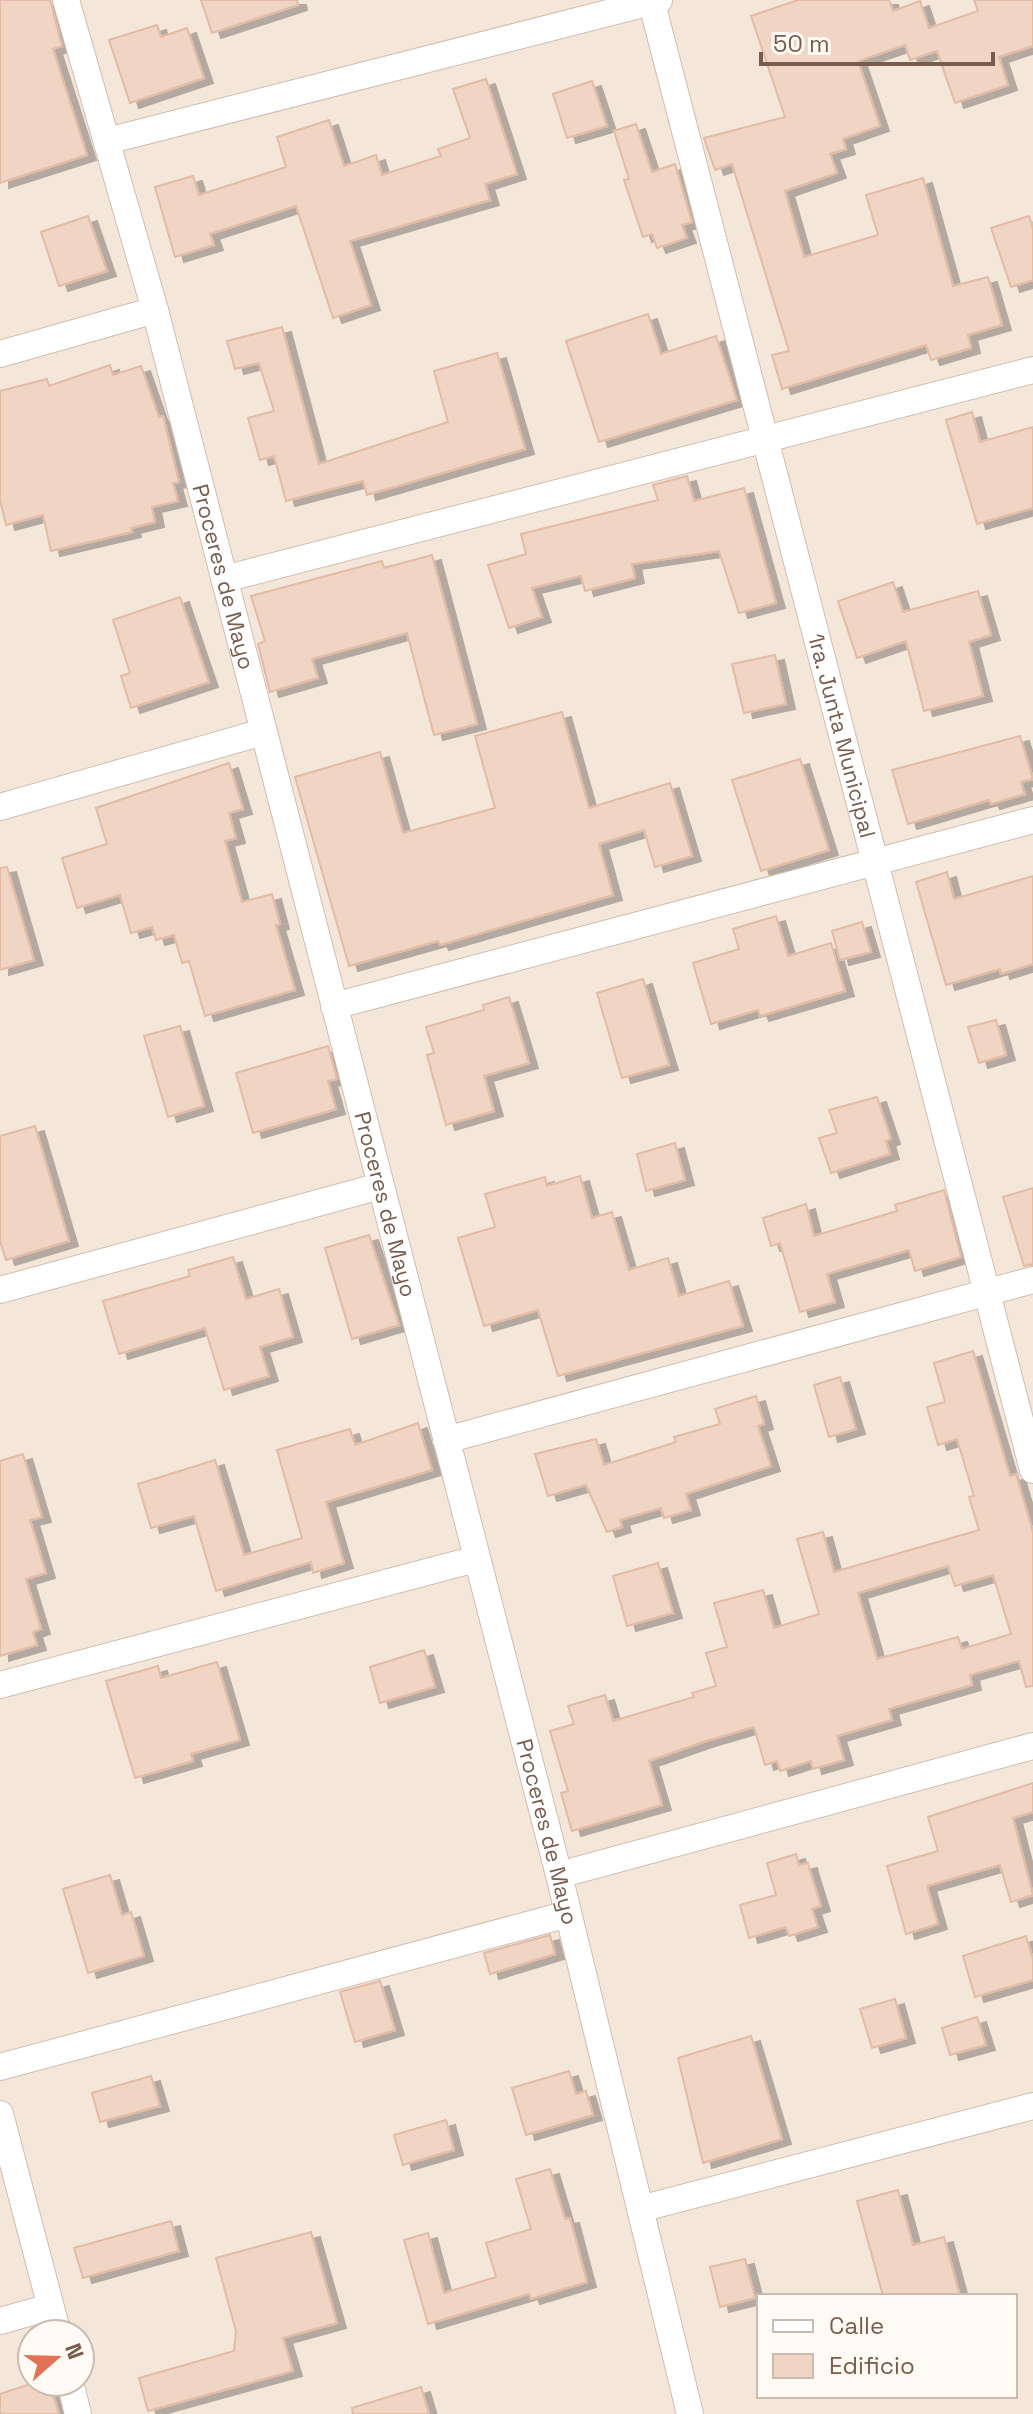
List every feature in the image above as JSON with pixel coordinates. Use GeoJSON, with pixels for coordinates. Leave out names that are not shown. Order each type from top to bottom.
{"type":"FeatureCollection","features":[{"type":"Feature","properties":{"kind":"street","name":"Proceres de Mayo"},"geometry":{"type":"LineString","coordinates":[[66,0],[155,310],[559,1875],[690,2414]]}},
{"type":"Feature","properties":{"kind":"street"},"geometry":{"type":"LineString","coordinates":[[107,141],[654,1]]}},
{"type":"Feature","properties":{"kind":"street","name":"1ra. Junta Municipal"},"geometry":{"type":"LineString","coordinates":[[654,1],[1033,1470]]}},
{"type":"Feature","properties":{"kind":"street"},"geometry":{"type":"LineString","coordinates":[[0,354],[155,310]]}},
{"type":"Feature","properties":{"kind":"street"},"geometry":{"type":"LineString","coordinates":[[224,579],[1033,370]]}},
{"type":"Feature","properties":{"kind":"street"},"geometry":{"type":"LineString","coordinates":[[0,807],[263,732]]}},
{"type":"Feature","properties":{"kind":"street"},"geometry":{"type":"LineString","coordinates":[[334,1006],[1033,820]]}},
{"type":"Feature","properties":{"kind":"street"},"geometry":{"type":"LineString","coordinates":[[0,1290],[380,1186]]}},
{"type":"Feature","properties":{"kind":"street"},"geometry":{"type":"LineString","coordinates":[[446,1440],[1033,1280]]}},
{"type":"Feature","properties":{"kind":"street"},"geometry":{"type":"LineString","coordinates":[[0,1685],[476,1559]]}},
{"type":"Feature","properties":{"kind":"street"},"geometry":{"type":"LineString","coordinates":[[559,1875],[1033,1746]]}},
{"type":"Feature","properties":{"kind":"street"},"geometry":{"type":"LineString","coordinates":[[0,2067],[568,1914]]}},
{"type":"Feature","properties":{"kind":"street"},"geometry":{"type":"LineString","coordinates":[[640,2209],[1033,2106]]}},
{"type":"Feature","properties":{"kind":"street"},"geometry":{"type":"LineString","coordinates":[[0,2114],[53,2318]]}},
{"type":"Feature","properties":{"kind":"street"},"geometry":{"type":"LineString","coordinates":[[0,2321],[50,2307]]}},
{"type":"Feature","properties":{"kind":"shaded area"},"geometry":{"type":"Polygon","coordinates":[[[0,0],[1033,0],[1033,2414],[0,2414],[0,0]]]}},
{"type":"Feature","properties":{"kind":"building"},"geometry":{"type":"Polygon","coordinates":[[[0,0],[50,0],[62,46],[53,49],[87,155],[0,183],[0,0]]]}},
{"type":"Feature","properties":{"kind":"building"},"geometry":{"type":"Polygon","coordinates":[[[201,0],[297,0],[298,5],[212,33],[201,0]]]}},
{"type":"Feature","properties":{"kind":"building"},"geometry":{"type":"Polygon","coordinates":[[[798,0],[889,0],[893,11],[920,1],[929,28],[978,11],[974,0],[1033,0],[1033,46],[999,57],[1008,85],[955,103],[937,51],[910,60],[905,45],[858,61],[880,126],[843,139],[846,149],[830,154],[837,173],[785,191],[804,257],[878,235],[866,195],[923,178],[953,286],[988,277],[1002,325],[968,335],[971,348],[931,360],[926,345],[782,389],[772,355],[789,351],[732,164],[715,170],[704,138],[785,117],[751,16],[798,0]]]}},
{"type":"Feature","properties":{"kind":"building"},"geometry":{"type":"Polygon","coordinates":[[[157,25],[161,37],[187,28],[204,78],[130,103],[109,40],[157,25]]]}},
{"type":"Feature","properties":{"kind":"building"},"geometry":{"type":"Polygon","coordinates":[[[486,79],[517,174],[485,184],[490,200],[350,241],[371,305],[333,318],[296,206],[210,234],[214,245],[175,257],[155,187],[193,176],[199,195],[286,167],[277,137],[329,120],[344,166],[376,155],[382,175],[441,156],[438,149],[470,138],[453,89],[486,79]]]}},
{"type":"Feature","properties":{"kind":"building"},"geometry":{"type":"Polygon","coordinates":[[[592,81],[607,126],[567,138],[553,94],[592,81]]]}},
{"type":"Feature","properties":{"kind":"building"},"geometry":{"type":"Polygon","coordinates":[[[636,124],[652,172],[675,164],[692,222],[682,225],[687,238],[657,248],[652,234],[643,237],[624,180],[629,179],[614,131],[636,124]]]}},
{"type":"Feature","properties":{"kind":"building"},"geometry":{"type":"Polygon","coordinates":[[[88,216],[107,271],[59,286],[41,232],[88,216]]]}},
{"type":"Feature","properties":{"kind":"building"},"geometry":{"type":"Polygon","coordinates":[[[1029,216],[1033,229],[1033,280],[1011,287],[991,228],[1029,216]]]}},
{"type":"Feature","properties":{"kind":"building"},"geometry":{"type":"Polygon","coordinates":[[[648,314],[661,354],[716,336],[737,400],[599,442],[566,341],[648,314]]]}},
{"type":"Feature","properties":{"kind":"building"},"geometry":{"type":"Polygon","coordinates":[[[282,327],[319,464],[448,422],[434,371],[497,353],[525,449],[367,495],[363,481],[286,501],[274,456],[260,460],[248,418],[274,411],[259,363],[235,369],[227,341],[282,327]]]}},
{"type":"Feature","properties":{"kind":"building"},"geometry":{"type":"Polygon","coordinates":[[[110,365],[113,375],[141,366],[159,417],[163,416],[179,482],[173,483],[178,501],[152,507],[155,522],[131,528],[132,532],[51,551],[43,515],[6,525],[0,500],[0,391],[47,379],[49,386],[110,365]]]}},
{"type":"Feature","properties":{"kind":"building"},"geometry":{"type":"Polygon","coordinates":[[[972,412],[980,442],[1033,427],[1033,508],[977,524],[946,420],[972,412]]]}},
{"type":"Feature","properties":{"kind":"building"},"geometry":{"type":"Polygon","coordinates":[[[687,476],[694,501],[744,488],[776,603],[739,613],[719,551],[632,564],[635,578],[585,591],[581,576],[532,588],[542,617],[509,628],[488,565],[526,554],[521,534],[658,500],[653,485],[687,476]]]}},
{"type":"Feature","properties":{"kind":"building"},"geometry":{"type":"Polygon","coordinates":[[[432,555],[477,724],[434,735],[407,633],[312,659],[318,678],[270,692],[258,644],[265,641],[251,596],[382,561],[384,568],[432,555]]]}},
{"type":"Feature","properties":{"kind":"building"},"geometry":{"type":"Polygon","coordinates":[[[893,582],[903,612],[978,591],[991,635],[969,642],[983,696],[924,711],[906,641],[857,658],[838,601],[893,582]]]}},
{"type":"Feature","properties":{"kind":"building"},"geometry":{"type":"Polygon","coordinates":[[[180,597],[209,682],[131,708],[121,676],[130,673],[113,620],[180,597]]]}},
{"type":"Feature","properties":{"kind":"building"},"geometry":{"type":"Polygon","coordinates":[[[775,655],[786,704],[744,713],[732,664],[775,655]]]}},
{"type":"Feature","properties":{"kind":"building"},"geometry":{"type":"Polygon","coordinates":[[[562,712],[589,808],[670,783],[692,856],[655,867],[644,830],[599,844],[613,895],[440,945],[438,941],[349,966],[295,777],[380,752],[403,833],[495,808],[475,736],[562,712]]]}},
{"type":"Feature","properties":{"kind":"building"},"geometry":{"type":"Polygon","coordinates":[[[1020,736],[1033,779],[1021,782],[1025,794],[991,804],[989,800],[908,824],[892,770],[1020,736]]]}},
{"type":"Feature","properties":{"kind":"building"},"geometry":{"type":"Polygon","coordinates":[[[800,759],[829,850],[761,871],[732,780],[800,759]]]}},
{"type":"Feature","properties":{"kind":"building"},"geometry":{"type":"Polygon","coordinates":[[[229,763],[243,809],[229,813],[236,838],[225,841],[242,902],[272,894],[280,924],[276,925],[295,990],[205,1016],[189,961],[182,963],[174,935],[156,940],[152,927],[131,933],[120,895],[77,908],[62,858],[107,844],[96,808],[229,763]]]}},
{"type":"Feature","properties":{"kind":"building"},"geometry":{"type":"Polygon","coordinates":[[[7,867],[34,960],[0,970],[0,868],[7,867]]]}},
{"type":"Feature","properties":{"kind":"building"},"geometry":{"type":"Polygon","coordinates":[[[947,872],[954,899],[1033,876],[1033,964],[1001,974],[1000,969],[946,985],[916,882],[947,872]]]}},
{"type":"Feature","properties":{"kind":"building"},"geometry":{"type":"Polygon","coordinates":[[[776,916],[788,956],[831,943],[845,991],[760,1016],[758,1010],[711,1024],[693,963],[739,949],[733,929],[776,916]]]}},
{"type":"Feature","properties":{"kind":"building"},"geometry":{"type":"Polygon","coordinates":[[[862,922],[871,952],[840,960],[832,931],[862,922]]]}},
{"type":"Feature","properties":{"kind":"building"},"geometry":{"type":"Polygon","coordinates":[[[643,979],[669,1065],[622,1078],[597,993],[643,979]]]}},
{"type":"Feature","properties":{"kind":"building"},"geometry":{"type":"Polygon","coordinates":[[[509,997],[529,1063],[484,1076],[494,1111],[446,1125],[427,1055],[434,1053],[426,1027],[484,1010],[483,1005],[509,997]]]}},
{"type":"Feature","properties":{"kind":"building"},"geometry":{"type":"Polygon","coordinates":[[[996,1020],[1006,1055],[979,1063],[968,1027],[996,1020]]]}},
{"type":"Feature","properties":{"kind":"building"},"geometry":{"type":"Polygon","coordinates":[[[180,1026],[204,1106],[168,1117],[144,1036],[180,1026]]]}},
{"type":"Feature","properties":{"kind":"building"},"geometry":{"type":"Polygon","coordinates":[[[328,1046],[337,1079],[328,1081],[336,1109],[253,1133],[236,1073],[328,1046]]]}},
{"type":"Feature","properties":{"kind":"building"},"geometry":{"type":"Polygon","coordinates":[[[877,1097],[891,1139],[886,1141],[890,1154],[831,1173],[819,1138],[837,1133],[829,1110],[877,1097]]]}},
{"type":"Feature","properties":{"kind":"building"},"geometry":{"type":"Polygon","coordinates":[[[35,1126],[69,1241],[6,1260],[0,1241],[0,1136],[35,1126]]]}},
{"type":"Feature","properties":{"kind":"building"},"geometry":{"type":"Polygon","coordinates":[[[675,1143],[685,1180],[646,1191],[637,1154],[675,1143]]]}},
{"type":"Feature","properties":{"kind":"building"},"geometry":{"type":"Polygon","coordinates":[[[580,1176],[592,1218],[612,1212],[629,1270],[668,1258],[679,1296],[729,1281],[743,1326],[558,1376],[538,1310],[484,1326],[458,1238],[495,1227],[485,1194],[545,1177],[547,1186],[580,1176]]]}},
{"type":"Feature","properties":{"kind":"building"},"geometry":{"type":"Polygon","coordinates":[[[1033,1188],[1033,1264],[1024,1266],[1003,1197],[1033,1188]]]}},
{"type":"Feature","properties":{"kind":"building"},"geometry":{"type":"Polygon","coordinates":[[[944,1190],[961,1257],[915,1271],[909,1250],[827,1274],[835,1302],[800,1312],[780,1243],[771,1246],[763,1218],[806,1204],[814,1236],[897,1211],[895,1205],[944,1190]]]}},
{"type":"Feature","properties":{"kind":"building"},"geometry":{"type":"Polygon","coordinates":[[[369,1235],[399,1325],[352,1339],[325,1248],[369,1235]]]}},
{"type":"Feature","properties":{"kind":"building"},"geometry":{"type":"Polygon","coordinates":[[[233,1257],[246,1299],[279,1289],[293,1337],[260,1347],[269,1376],[224,1390],[205,1328],[119,1354],[103,1301],[190,1276],[188,1270],[233,1257]]]}},
{"type":"Feature","properties":{"kind":"building"},"geometry":{"type":"Polygon","coordinates":[[[973,1351],[1010,1476],[1016,1474],[1033,1532],[1033,1686],[1026,1687],[1019,1661],[970,1675],[972,1685],[889,1709],[892,1720],[837,1736],[844,1760],[813,1769],[811,1761],[780,1771],[777,1761],[765,1765],[754,1727],[703,1742],[649,1761],[662,1805],[572,1831],[561,1793],[568,1791],[550,1731],[574,1724],[568,1706],[605,1695],[613,1721],[694,1697],[692,1693],[716,1686],[706,1653],[727,1647],[714,1603],[763,1590],[774,1628],[819,1614],[797,1539],[823,1532],[834,1572],[979,1530],[969,1497],[974,1496],[957,1439],[938,1445],[927,1407],[945,1402],[934,1363],[973,1351]],[[948,1566],[858,1593],[877,1659],[958,1637],[962,1649],[1011,1634],[993,1575],[955,1586],[948,1566]]]}},
{"type":"Feature","properties":{"kind":"building"},"geometry":{"type":"Polygon","coordinates":[[[840,1377],[856,1429],[829,1437],[814,1385],[840,1377]]]}},
{"type":"Feature","properties":{"kind":"building"},"geometry":{"type":"Polygon","coordinates":[[[756,1396],[764,1424],[758,1426],[771,1466],[686,1494],[691,1510],[664,1518],[661,1508],[620,1520],[622,1527],[607,1532],[586,1485],[548,1496],[535,1454],[596,1439],[604,1465],[676,1442],[674,1437],[720,1424],[715,1409],[756,1396]]]}},
{"type":"Feature","properties":{"kind":"building"},"geometry":{"type":"Polygon","coordinates":[[[418,1423],[432,1470],[326,1502],[344,1563],[313,1573],[311,1562],[216,1591],[194,1516],[151,1528],[138,1484],[215,1460],[244,1555],[302,1538],[277,1450],[350,1429],[355,1445],[418,1423]]]}},
{"type":"Feature","properties":{"kind":"building"},"geometry":{"type":"Polygon","coordinates":[[[23,1454],[42,1517],[30,1520],[46,1573],[26,1579],[41,1629],[33,1632],[37,1645],[0,1656],[0,1461],[23,1454]]]}},
{"type":"Feature","properties":{"kind":"building"},"geometry":{"type":"Polygon","coordinates":[[[658,1563],[673,1613],[627,1626],[613,1576],[658,1563]]]}},
{"type":"Feature","properties":{"kind":"building"},"geometry":{"type":"Polygon","coordinates":[[[424,1650],[435,1687],[380,1703],[370,1667],[424,1650]]]}},
{"type":"Feature","properties":{"kind":"building"},"geometry":{"type":"Polygon","coordinates":[[[217,1662],[240,1740],[191,1754],[193,1761],[135,1778],[106,1681],[158,1666],[161,1678],[217,1662]]]}},
{"type":"Feature","properties":{"kind":"building"},"geometry":{"type":"Polygon","coordinates":[[[1033,1783],[1033,1812],[1013,1818],[1033,1895],[1011,1902],[1000,1865],[927,1886],[938,1924],[906,1934],[887,1866],[938,1851],[928,1817],[1033,1783]]]}},
{"type":"Feature","properties":{"kind":"building"},"geometry":{"type":"Polygon","coordinates":[[[796,1854],[799,1865],[808,1863],[821,1906],[812,1909],[818,1927],[789,1936],[786,1927],[749,1938],[740,1905],[776,1895],[767,1863],[796,1854]]]}},
{"type":"Feature","properties":{"kind":"building"},"geometry":{"type":"Polygon","coordinates":[[[110,1875],[122,1915],[131,1912],[144,1956],[88,1973],[63,1889],[110,1875]]]}},
{"type":"Feature","properties":{"kind":"building"},"geometry":{"type":"Polygon","coordinates":[[[550,1935],[555,1954],[490,1974],[484,1953],[550,1935]]]}},
{"type":"Feature","properties":{"kind":"building"},"geometry":{"type":"Polygon","coordinates":[[[1026,1936],[1033,1960],[1033,1980],[975,1997],[963,1956],[1026,1936]]]}},
{"type":"Feature","properties":{"kind":"building"},"geometry":{"type":"Polygon","coordinates":[[[380,1981],[395,2030],[355,2042],[340,1992],[380,1981]]]}},
{"type":"Feature","properties":{"kind":"building"},"geometry":{"type":"Polygon","coordinates":[[[895,1999],[906,2038],[872,2048],[860,2009],[895,1999]]]}},
{"type":"Feature","properties":{"kind":"building"},"geometry":{"type":"Polygon","coordinates":[[[977,2017],[986,2045],[950,2055],[942,2028],[977,2017]]]}},
{"type":"Feature","properties":{"kind":"building"},"geometry":{"type":"Polygon","coordinates":[[[751,2036],[782,2139],[703,2163],[678,2058],[751,2036]]]}},
{"type":"Feature","properties":{"kind":"building"},"geometry":{"type":"Polygon","coordinates":[[[569,2071],[576,2094],[586,2091],[593,2115],[526,2135],[512,2088],[569,2071]]]}},
{"type":"Feature","properties":{"kind":"building"},"geometry":{"type":"Polygon","coordinates":[[[151,2076],[160,2106],[100,2122],[92,2093],[151,2076]]]}},
{"type":"Feature","properties":{"kind":"building"},"geometry":{"type":"Polygon","coordinates":[[[446,2120],[454,2150],[403,2165],[394,2135],[446,2120]]]}},
{"type":"Feature","properties":{"kind":"building"},"geometry":{"type":"Polygon","coordinates":[[[550,2169],[565,2219],[570,2218],[587,2282],[531,2299],[529,2294],[428,2324],[404,2240],[428,2233],[444,2293],[496,2277],[486,2243],[531,2229],[516,2179],[550,2169]]]}},
{"type":"Feature","properties":{"kind":"building"},"geometry":{"type":"Polygon","coordinates":[[[898,2190],[913,2245],[944,2237],[959,2294],[882,2294],[857,2201],[898,2190]]]}},
{"type":"Feature","properties":{"kind":"building"},"geometry":{"type":"Polygon","coordinates":[[[171,2221],[179,2251],[83,2278],[74,2248],[171,2221]]]}},
{"type":"Feature","properties":{"kind":"building"},"geometry":{"type":"Polygon","coordinates":[[[311,2232],[337,2323],[283,2338],[293,2371],[148,2411],[139,2378],[234,2351],[236,2331],[216,2258],[311,2232]]]}},
{"type":"Feature","properties":{"kind":"building"},"geometry":{"type":"Polygon","coordinates":[[[745,2259],[755,2298],[720,2307],[710,2267],[745,2259]]]}},
{"type":"Feature","properties":{"kind":"building"},"geometry":{"type":"Polygon","coordinates":[[[421,2387],[429,2414],[353,2414],[352,2408],[421,2387]]]}},
{"type":"Feature","properties":{"kind":"building"},"geometry":{"type":"Polygon","coordinates":[[[16,2389],[16,2398],[54,2398],[59,2414],[0,2414],[0,2394],[16,2389]]]}}]}
